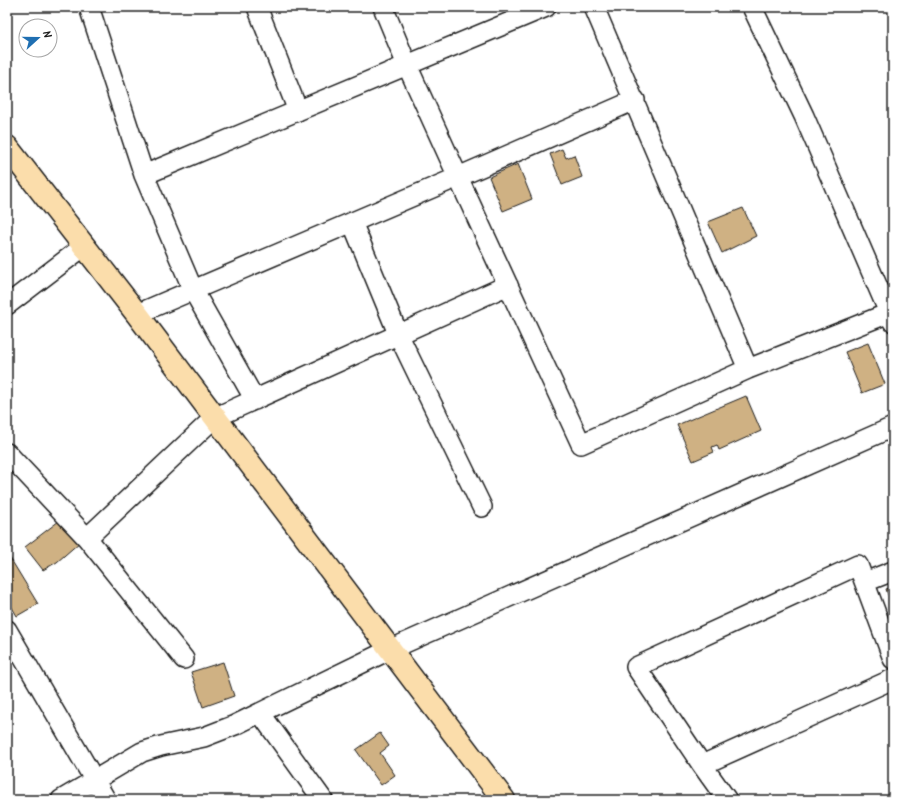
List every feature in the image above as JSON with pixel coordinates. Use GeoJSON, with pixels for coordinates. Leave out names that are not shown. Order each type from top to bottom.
{"type":"FeatureCollection","features":[{"type":"Feature","properties":{"kind":"main road"},"geometry":{"type":"LineString","coordinates":[[7,147],[83,247],[137,314],[389,650],[504,800]]}},
{"type":"Feature","properties":{"kind":"street"},"geometry":{"type":"LineString","coordinates":[[89,7],[144,175],[194,290],[255,400]]}},
{"type":"Feature","properties":{"kind":"street"},"geometry":{"type":"LineString","coordinates":[[257,7],[298,111]]}},
{"type":"Feature","properties":{"kind":"street"},"geometry":{"type":"LineString","coordinates":[[383,7],[407,65],[581,444],[748,369],[891,318],[804,116],[752,7]]}},
{"type":"Feature","properties":{"kind":"street"},"geometry":{"type":"LineString","coordinates":[[594,7],[635,100],[748,369]]}},
{"type":"Feature","properties":{"kind":"street"},"geometry":{"type":"LineString","coordinates":[[144,175],[407,65],[535,9]]}},
{"type":"Feature","properties":{"kind":"street"},"geometry":{"type":"LineString","coordinates":[[137,314],[635,100]]}},
{"type":"Feature","properties":{"kind":"street"},"geometry":{"type":"LineString","coordinates":[[352,222],[399,336],[482,507]]}},
{"type":"Feature","properties":{"kind":"street"},"geometry":{"type":"LineString","coordinates":[[7,305],[83,247]]}},
{"type":"Feature","properties":{"kind":"street"},"geometry":{"type":"LineString","coordinates":[[87,538],[214,418],[399,336],[508,285]]}},
{"type":"Feature","properties":{"kind":"street"},"geometry":{"type":"LineString","coordinates":[[61,800],[94,779],[142,752],[161,746],[204,737],[261,714],[389,650],[893,427]]}},
{"type":"Feature","properties":{"kind":"street"},"geometry":{"type":"LineString","coordinates":[[7,453],[87,538],[184,659]]}},
{"type":"Feature","properties":{"kind":"street"},"geometry":{"type":"LineString","coordinates":[[727,800],[636,667],[858,565],[893,658]]}},
{"type":"Feature","properties":{"kind":"street"},"geometry":{"type":"LineString","coordinates":[[865,582],[893,571]]}},
{"type":"Feature","properties":{"kind":"street"},"geometry":{"type":"LineString","coordinates":[[7,630],[106,800]]}},
{"type":"Feature","properties":{"kind":"street"},"geometry":{"type":"LineString","coordinates":[[702,765],[893,679]]}},
{"type":"Feature","properties":{"kind":"street"},"geometry":{"type":"LineString","coordinates":[[261,714],[323,800]]}},
{"type":"Feature","properties":{"kind":"building"},"geometry":{"type":"Polygon","coordinates":[[[562,149],[566,158],[574,155],[582,177],[562,185],[550,154],[562,149]]]}},
{"type":"Feature","properties":{"kind":"building"},"geometry":{"type":"Polygon","coordinates":[[[518,164],[532,199],[503,211],[489,177],[518,164]]]}},
{"type":"Feature","properties":{"kind":"building"},"geometry":{"type":"Polygon","coordinates":[[[743,208],[756,236],[722,253],[708,222],[743,208]]]}},
{"type":"Feature","properties":{"kind":"building"},"geometry":{"type":"Polygon","coordinates":[[[868,343],[885,384],[862,393],[845,352],[868,343]]]}},
{"type":"Feature","properties":{"kind":"building"},"geometry":{"type":"Polygon","coordinates":[[[746,396],[761,431],[719,450],[717,445],[712,447],[714,452],[693,461],[677,425],[746,396]]]}},
{"type":"Feature","properties":{"kind":"building"},"geometry":{"type":"Polygon","coordinates":[[[59,521],[63,527],[66,526],[80,542],[57,562],[43,570],[25,547],[59,521]]]}},
{"type":"Feature","properties":{"kind":"building"},"geometry":{"type":"Polygon","coordinates":[[[7,553],[38,604],[17,616],[7,599],[7,553]]]}},
{"type":"Feature","properties":{"kind":"building"},"geometry":{"type":"Polygon","coordinates":[[[893,587],[893,609],[886,589],[893,587]]]}},
{"type":"Feature","properties":{"kind":"building"},"geometry":{"type":"Polygon","coordinates":[[[223,662],[234,696],[203,707],[191,672],[223,662]]]}},
{"type":"Feature","properties":{"kind":"building"},"geometry":{"type":"Polygon","coordinates":[[[380,733],[389,746],[380,753],[395,775],[381,785],[356,750],[380,733]]]}}]}
